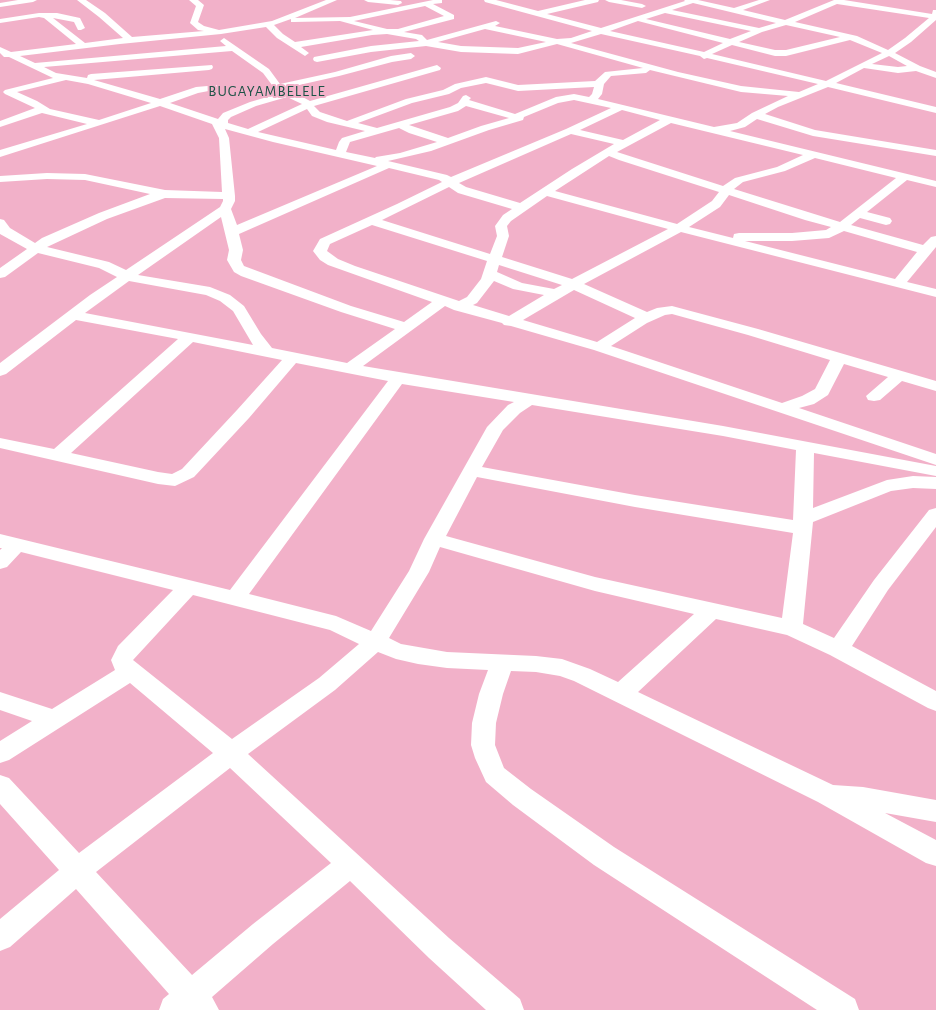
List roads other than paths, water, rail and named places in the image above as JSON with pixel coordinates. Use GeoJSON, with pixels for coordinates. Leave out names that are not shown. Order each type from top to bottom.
{"type":"FeatureCollection","features":[{"type":"Feature","properties":{"kind":"street"},"geometry":{"type":"LineString","coordinates":[[0,5],[33,0]]}},
{"type":"Feature","properties":{"kind":"street"},"geometry":{"type":"LineString","coordinates":[[81,0],[102,15],[130,40]]}},
{"type":"Feature","properties":{"kind":"street"},"geometry":{"type":"LineString","coordinates":[[271,23],[335,0]]}},
{"type":"Feature","properties":{"kind":"street"},"geometry":{"type":"LineString","coordinates":[[368,0],[406,3],[442,1]]}},
{"type":"Feature","properties":{"kind":"street"},"geometry":{"type":"LineString","coordinates":[[488,0],[601,31],[708,55],[935,110]]}},
{"type":"Feature","properties":{"kind":"street"},"geometry":{"type":"LineString","coordinates":[[520,18],[595,0]]}},
{"type":"Feature","properties":{"kind":"street"},"geometry":{"type":"LineString","coordinates":[[609,0],[664,7],[675,7],[690,1],[736,10],[849,37],[889,53],[917,68],[936,75]]}},
{"type":"Feature","properties":{"kind":"street"},"geometry":{"type":"LineString","coordinates":[[736,10],[766,0]]}},
{"type":"Feature","properties":{"kind":"street"},"geometry":{"type":"LineString","coordinates":[[198,1],[194,23],[207,30],[221,32]]}},
{"type":"Feature","properties":{"kind":"street"},"geometry":{"type":"LineString","coordinates":[[3,54],[221,32],[271,23],[314,19],[343,20],[442,1]]}},
{"type":"Feature","properties":{"kind":"street"},"geometry":{"type":"LineString","coordinates":[[592,100],[597,94],[599,84],[608,74],[661,70],[686,64],[708,55],[711,51],[759,30],[788,22],[839,1],[936,15]]}},
{"type":"Feature","properties":{"kind":"street"},"geometry":{"type":"LineString","coordinates":[[296,45],[388,32],[451,17],[427,4]]}},
{"type":"Feature","properties":{"kind":"street"},"geometry":{"type":"LineString","coordinates":[[624,12],[646,5]]}},
{"type":"Feature","properties":{"kind":"street"},"geometry":{"type":"LineString","coordinates":[[0,22],[61,11],[55,6]]}},
{"type":"Feature","properties":{"kind":"street"},"geometry":{"type":"LineString","coordinates":[[343,20],[388,32],[419,37],[426,43],[461,49],[518,51],[556,42],[572,40],[638,20],[664,7],[759,30]]}},
{"type":"Feature","properties":{"kind":"street"},"geometry":{"type":"LineString","coordinates":[[43,15],[57,14],[72,18],[77,20],[81,28]]}},
{"type":"Feature","properties":{"kind":"street"},"geometry":{"type":"LineString","coordinates":[[43,15],[83,45]]}},
{"type":"Feature","properties":{"kind":"street"},"geometry":{"type":"LineString","coordinates":[[708,129],[735,127],[746,123],[756,115],[775,105],[827,84],[889,53],[903,45],[936,15]]}},
{"type":"Feature","properties":{"kind":"street"},"geometry":{"type":"LineString","coordinates":[[317,59],[371,49],[426,43],[506,20]]}},
{"type":"Feature","properties":{"kind":"street"},"geometry":{"type":"LineString","coordinates":[[638,20],[771,52],[784,53],[849,37]]}},
{"type":"Feature","properties":{"kind":"street"},"geometry":{"type":"LineString","coordinates":[[587,27],[600,22]]}},
{"type":"Feature","properties":{"kind":"street"},"geometry":{"type":"LineString","coordinates":[[271,23],[280,36],[317,59],[336,74]]}},
{"type":"Feature","properties":{"kind":"street"},"geometry":{"type":"LineString","coordinates":[[484,26],[556,42],[748,91],[780,92],[802,95]]}},
{"type":"Feature","properties":{"kind":"street"},"geometry":{"type":"LineString","coordinates":[[921,29],[935,30]]}},
{"type":"Feature","properties":{"kind":"street"},"geometry":{"type":"LineString","coordinates":[[221,32],[215,34],[234,48],[244,53],[266,72],[278,87],[288,94],[300,98],[308,104],[316,114],[332,120],[377,131]]}},
{"type":"Feature","properties":{"kind":"street"},"geometry":{"type":"LineString","coordinates":[[652,51],[667,46]]}},
{"type":"Feature","properties":{"kind":"street"},"geometry":{"type":"LineString","coordinates":[[31,65],[234,48]]}},
{"type":"Feature","properties":{"kind":"street"},"geometry":{"type":"LineString","coordinates":[[434,53],[461,49]]}},
{"type":"Feature","properties":{"kind":"street"},"geometry":{"type":"LineString","coordinates":[[210,50],[208,62],[209,71],[216,87],[218,98]]}},
{"type":"Feature","properties":{"kind":"street"},"geometry":{"type":"LineString","coordinates":[[3,54],[54,75],[73,78],[160,102],[217,119],[249,132],[273,139],[443,177],[462,190],[523,208]]}},
{"type":"Feature","properties":{"kind":"street"},"geometry":{"type":"LineString","coordinates":[[626,60],[643,54]]}},
{"type":"Feature","properties":{"kind":"street"},"geometry":{"type":"LineString","coordinates":[[278,87],[336,74],[391,59],[419,55]]}},
{"type":"Feature","properties":{"kind":"street"},"geometry":{"type":"LineString","coordinates":[[863,65],[898,70],[917,68]]}},
{"type":"Feature","properties":{"kind":"street"},"geometry":{"type":"LineString","coordinates":[[101,122],[73,118],[43,109],[34,103],[8,92],[73,78],[209,67]]}},
{"type":"Feature","properties":{"kind":"street"},"geometry":{"type":"LineString","coordinates":[[249,132],[308,104],[437,68]]}},
{"type":"Feature","properties":{"kind":"street"},"geometry":{"type":"LineString","coordinates":[[347,124],[398,105],[450,91],[458,86],[486,80],[513,87],[533,88],[599,84]]}},
{"type":"Feature","properties":{"kind":"street"},"geometry":{"type":"LineString","coordinates":[[373,86],[387,84],[415,88],[438,95],[469,99],[519,118]]}},
{"type":"Feature","properties":{"kind":"street"},"geometry":{"type":"LineString","coordinates":[[0,154],[160,102],[202,89],[216,87]]}},
{"type":"Feature","properties":{"kind":"street"},"geometry":{"type":"LineString","coordinates":[[497,91],[513,87]]}},
{"type":"Feature","properties":{"kind":"street"},"geometry":{"type":"LineString","coordinates":[[415,88],[422,99]]}},
{"type":"Feature","properties":{"kind":"street"},"geometry":{"type":"LineString","coordinates":[[217,119],[223,119],[227,115],[253,104],[288,94]]}},
{"type":"Feature","properties":{"kind":"street"},"geometry":{"type":"LineString","coordinates":[[369,160],[412,153],[448,142],[485,128],[519,118],[519,115],[529,110],[564,98],[574,97],[592,100],[936,184]]}},
{"type":"Feature","properties":{"kind":"street"},"geometry":{"type":"LineString","coordinates":[[340,154],[346,140],[454,109],[469,99]]}},
{"type":"Feature","properties":{"kind":"street"},"geometry":{"type":"LineString","coordinates":[[621,107],[596,117],[570,131],[450,182],[372,221],[325,242],[320,251],[325,257],[350,269],[459,307],[598,347],[936,460]]}},
{"type":"Feature","properties":{"kind":"street"},"geometry":{"type":"LineString","coordinates":[[0,124],[43,109]]}},
{"type":"Feature","properties":{"kind":"street"},"geometry":{"type":"LineString","coordinates":[[923,119],[935,110]]}},
{"type":"Feature","properties":{"kind":"street"},"geometry":{"type":"LineString","coordinates":[[756,115],[813,133],[936,153]]}},
{"type":"Feature","properties":{"kind":"street"},"geometry":{"type":"LineString","coordinates":[[217,119],[224,138],[227,202],[236,250],[234,260],[239,269],[246,273],[346,309],[407,328]]}},
{"type":"Feature","properties":{"kind":"street"},"geometry":{"type":"LineString","coordinates":[[459,307],[472,300],[479,294],[491,274],[503,236],[500,229],[501,224],[507,218],[608,152],[670,119]]}},
{"type":"Feature","properties":{"kind":"street"},"geometry":{"type":"LineString","coordinates":[[399,124],[413,131],[448,142]]}},
{"type":"Feature","properties":{"kind":"street"},"geometry":{"type":"LineString","coordinates":[[570,131],[623,143]]}},
{"type":"Feature","properties":{"kind":"street"},"geometry":{"type":"LineString","coordinates":[[26,136],[41,141]]}},
{"type":"Feature","properties":{"kind":"street"},"geometry":{"type":"LineString","coordinates":[[608,152],[842,227],[925,250]]}},
{"type":"Feature","properties":{"kind":"street"},"geometry":{"type":"LineString","coordinates":[[509,322],[573,284],[679,228],[716,204],[723,197],[726,191],[739,180],[782,169],[815,154]]}},
{"type":"Feature","properties":{"kind":"street"},"geometry":{"type":"LineString","coordinates":[[232,232],[386,165]]}},
{"type":"Feature","properties":{"kind":"street"},"geometry":{"type":"LineString","coordinates":[[0,179],[47,176],[86,178],[165,194],[227,202]]}},
{"type":"Feature","properties":{"kind":"street"},"geometry":{"type":"LineString","coordinates":[[722,239],[752,236],[792,237],[829,234],[842,227],[857,213],[904,177]]}},
{"type":"Feature","properties":{"kind":"street"},"geometry":{"type":"LineString","coordinates":[[545,192],[679,228],[936,293]]}},
{"type":"Feature","properties":{"kind":"street"},"geometry":{"type":"LineString","coordinates":[[0,274],[33,248],[47,241],[91,221],[165,194]]}},
{"type":"Feature","properties":{"kind":"street"},"geometry":{"type":"LineString","coordinates":[[3,364],[74,315],[227,202]]}},
{"type":"Feature","properties":{"kind":"street"},"geometry":{"type":"LineString","coordinates":[[857,213],[886,221]]}},
{"type":"Feature","properties":{"kind":"street"},"geometry":{"type":"LineString","coordinates":[[372,221],[573,284],[648,318]]}},
{"type":"Feature","properties":{"kind":"street"},"geometry":{"type":"LineString","coordinates":[[0,223],[3,229],[33,248]]}},
{"type":"Feature","properties":{"kind":"street"},"geometry":{"type":"LineString","coordinates":[[899,283],[925,250],[936,240]]}},
{"type":"Feature","properties":{"kind":"street"},"geometry":{"type":"LineString","coordinates":[[0,243],[33,248],[104,265],[126,276],[156,283],[210,291],[225,298],[239,309],[254,336],[266,351]]}},
{"type":"Feature","properties":{"kind":"street"},"geometry":{"type":"LineString","coordinates":[[491,274],[518,286],[558,294]]}},
{"type":"Feature","properties":{"kind":"street"},"geometry":{"type":"LineString","coordinates":[[351,368],[443,301]]}},
{"type":"Feature","properties":{"kind":"street"},"geometry":{"type":"LineString","coordinates":[[598,347],[662,311],[676,311],[900,375],[933,380]]}},
{"type":"Feature","properties":{"kind":"street"},"geometry":{"type":"LineString","coordinates":[[74,315],[266,351],[398,378],[805,446],[936,471]]}},
{"type":"Feature","properties":{"kind":"street"},"geometry":{"type":"LineString","coordinates":[[58,455],[190,337]]}},
{"type":"Feature","properties":{"kind":"street"},"geometry":{"type":"LineString","coordinates":[[0,443],[158,478],[175,480],[188,473],[294,357]]}},
{"type":"Feature","properties":{"kind":"street"},"geometry":{"type":"LineString","coordinates":[[784,408],[808,400],[822,392],[839,358]]}},
{"type":"Feature","properties":{"kind":"street"},"geometry":{"type":"LineString","coordinates":[[874,396],[900,375]]}},
{"type":"Feature","properties":{"kind":"street"},"geometry":{"type":"LineString","coordinates":[[235,598],[398,378]]}},
{"type":"Feature","properties":{"kind":"street"},"geometry":{"type":"LineString","coordinates":[[0,937],[77,871],[231,753],[353,664],[375,642],[419,572],[434,539],[496,427],[514,409],[530,399]]}},
{"type":"Feature","properties":{"kind":"street"},"geometry":{"type":"LineString","coordinates":[[792,628],[802,524],[805,446]]}},
{"type":"Feature","properties":{"kind":"street"},"geometry":{"type":"LineString","coordinates":[[471,470],[635,501],[802,524],[887,486],[913,482],[936,483]]}},
{"type":"Feature","properties":{"kind":"street"},"geometry":{"type":"LineString","coordinates":[[838,649],[881,585],[936,514]]}},
{"type":"Feature","properties":{"kind":"street"},"geometry":{"type":"LineString","coordinates":[[434,539],[595,584],[792,628],[838,649],[936,702]]}},
{"type":"Feature","properties":{"kind":"street"},"geometry":{"type":"LineString","coordinates":[[0,562],[8,543],[336,624],[396,651],[418,656],[447,660],[536,664],[562,668],[582,675],[622,693],[827,794],[936,854]]}},
{"type":"Feature","properties":{"kind":"street"},"geometry":{"type":"LineString","coordinates":[[189,587],[126,652],[122,660],[124,666],[231,753],[352,864],[440,948],[509,1010]]}},
{"type":"Feature","properties":{"kind":"street"},"geometry":{"type":"LineString","coordinates":[[622,693],[711,611]]}},
{"type":"Feature","properties":{"kind":"street"},"geometry":{"type":"LineString","coordinates":[[503,662],[491,694],[484,723],[483,745],[495,775],[522,797],[604,856],[844,1010]]}},
{"type":"Feature","properties":{"kind":"street"},"geometry":{"type":"LineString","coordinates":[[0,753],[130,672]]}},
{"type":"Feature","properties":{"kind":"street"},"geometry":{"type":"LineString","coordinates":[[0,701],[55,719]]}},
{"type":"Feature","properties":{"kind":"street"},"geometry":{"type":"LineString","coordinates":[[0,786],[77,871],[189,1005],[263,934],[352,864]]}},
{"type":"Feature","properties":{"kind":"street"},"geometry":{"type":"LineString","coordinates":[[827,794],[864,798],[936,811]]}},
{"type":"Feature","properties":{"kind":"district","name":"BUGAYAMBELELE"},"geometry":{"type":"Point","coordinates":[267,91]}}]}
